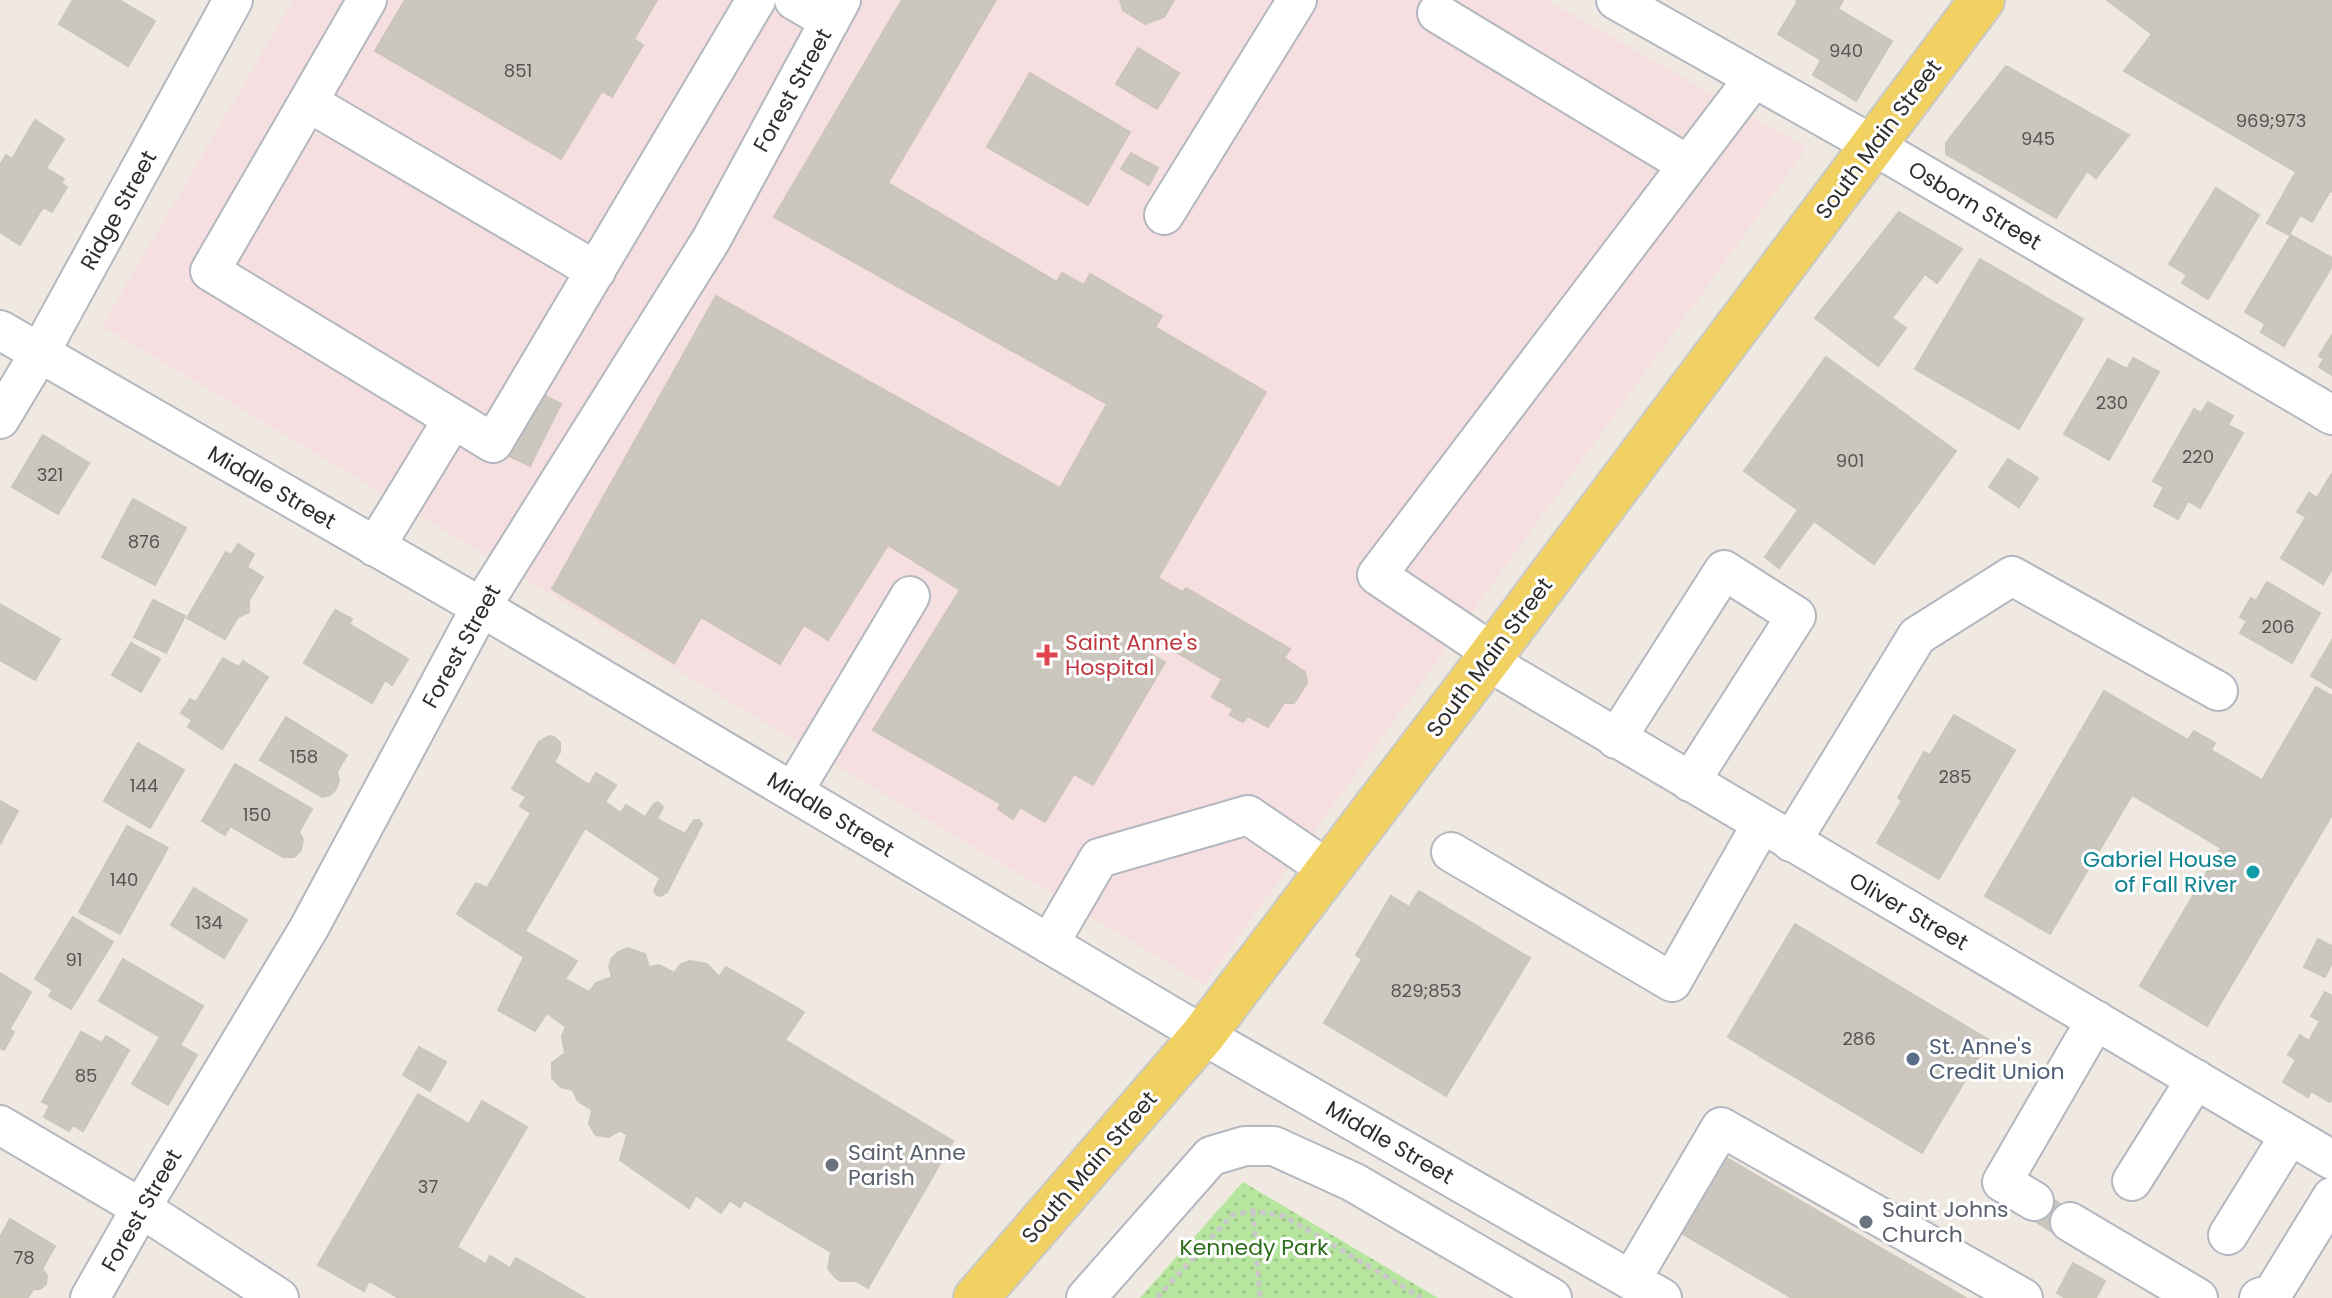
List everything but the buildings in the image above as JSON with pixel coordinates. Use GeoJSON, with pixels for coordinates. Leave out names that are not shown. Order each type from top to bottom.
{"type":"FeatureCollection","features":[{"type":"Feature","properties":{"kind":"main road","name":"South Main Street"},"geometry":{"type":"LineString","coordinates":[[976,1298],[1203,1035],[1982,0]]}},
{"type":"Feature","properties":{"kind":"street","name":"Ridge Street"},"geometry":{"type":"LineString","coordinates":[[0,419],[39,354],[233,0]]}},
{"type":"Feature","properties":{"kind":"street"},"geometry":{"type":"LineString","coordinates":[[367,0],[210,271],[493,443],[756,0]]}},
{"type":"Feature","properties":{"kind":"street"},"geometry":{"type":"LineString","coordinates":[[794,0],[836,10]]}},
{"type":"Feature","properties":{"kind":"street"},"geometry":{"type":"LineString","coordinates":[[1164,215],[1297,0]]}},
{"type":"Feature","properties":{"kind":"street","name":"Osborn Street"},"geometry":{"type":"LineString","coordinates":[[1616,0],[1873,145],[2332,415]]}},
{"type":"Feature","properties":{"kind":"street","name":"Forest Street"},"geometry":{"type":"LineString","coordinates":[[90,1298],[309,928],[481,607],[711,240],[836,10]]}},
{"type":"Feature","properties":{"kind":"street"},"geometry":{"type":"LineString","coordinates":[[1437,13],[1688,165],[1754,78]]}},
{"type":"Feature","properties":{"kind":"street"},"geometry":{"type":"LineString","coordinates":[[308,102],[596,271]]}},
{"type":"Feature","properties":{"kind":"street","name":"Oliver Street"},"geometry":{"type":"LineString","coordinates":[[1688,165],[1377,575],[1490,657],[1616,739],[2332,1160]]}},
{"type":"Feature","properties":{"kind":"street","name":"Middle Street"},"geometry":{"type":"LineString","coordinates":[[0,330],[481,607],[1203,1035],[1646,1289]]}},
{"type":"Feature","properties":{"kind":"street"},"geometry":{"type":"LineString","coordinates":[[375,547],[453,419]]}},
{"type":"Feature","properties":{"kind":"street"},"geometry":{"type":"LineString","coordinates":[[1616,739],[1724,570],[1796,616],[1690,782]]}},
{"type":"Feature","properties":{"kind":"street"},"geometry":{"type":"LineString","coordinates":[[1451,852],[1672,982],[1917,636],[2012,576],[2218,691]]}},
{"type":"Feature","properties":{"kind":"street"},"geometry":{"type":"LineString","coordinates":[[793,792],[910,596]]}},
{"type":"Feature","properties":{"kind":"street"},"geometry":{"type":"LineString","coordinates":[[1049,944],[1099,858],[1248,815],[1327,869]]}},
{"type":"Feature","properties":{"kind":"street"},"geometry":{"type":"LineString","coordinates":[[2034,1201],[2002,1182],[2096,1020]]}},
{"type":"Feature","properties":{"kind":"street"},"geometry":{"type":"LineString","coordinates":[[2132,1181],[2196,1079]]}},
{"type":"Feature","properties":{"kind":"street"},"geometry":{"type":"LineString","coordinates":[[0,1125],[141,1208],[279,1298]]}},
{"type":"Feature","properties":{"kind":"street"},"geometry":{"type":"LineString","coordinates":[[1646,1289],[1721,1127],[2023,1298]]}},
{"type":"Feature","properties":{"kind":"street"},"geometry":{"type":"LineString","coordinates":[[2228,1235],[2290,1135]]}},
{"type":"Feature","properties":{"kind":"street"},"geometry":{"type":"LineString","coordinates":[[1086,1298],[1211,1156],[1245,1146],[1274,1146],[1353,1182],[1552,1298]]}},
{"type":"Feature","properties":{"kind":"street"},"geometry":{"type":"LineString","coordinates":[[2012,1163],[2092,1211],[2083,1230],[2198,1298]]}},
{"type":"Feature","properties":{"kind":"street"},"geometry":{"type":"LineString","coordinates":[[2259,1298],[2273,1293],[2332,1197]]}},
{"type":"Feature","properties":{"kind":"path"},"geometry":{"type":"LineString","coordinates":[[1157,1298],[1232,1215],[1253,1211],[1284,1216],[1422,1298]]}},
{"type":"Feature","properties":{"kind":"path"},"geometry":{"type":"LineString","coordinates":[[1253,1211],[1260,1298]]}},
{"type":"Feature","properties":{"kind":"shaded area","name":"Saint Anne's Hospital"},"geometry":{"type":"Polygon","coordinates":[[[293,0],[1547,0],[1807,148],[1204,985],[102,326],[293,0]]]}},
{"type":"Feature","properties":{"kind":"green space","name":"Kennedy Park"},"geometry":{"type":"Polygon","coordinates":[[[1243,1182],[1438,1298],[1140,1298],[1243,1182]]]}},
{"type":"Feature","properties":{"kind":"place","name":"Saint Anne's Hospital"},"geometry":{"type":"Point","coordinates":[1047,655]}},
{"type":"Feature","properties":{"kind":"place","name":"Gabriel House of Fall River"},"geometry":{"type":"Point","coordinates":[2253,872]}},
{"type":"Feature","properties":{"kind":"place","name":"St. Anne's Credit Union"},"geometry":{"type":"Point","coordinates":[1913,1059]}},
{"type":"Feature","properties":{"kind":"place","name":"Saint Anne Parish"},"geometry":{"type":"Point","coordinates":[832,1165]}},
{"type":"Feature","properties":{"kind":"place","name":"Saint Johns Church"},"geometry":{"type":"Point","coordinates":[1866,1222]}}]}
